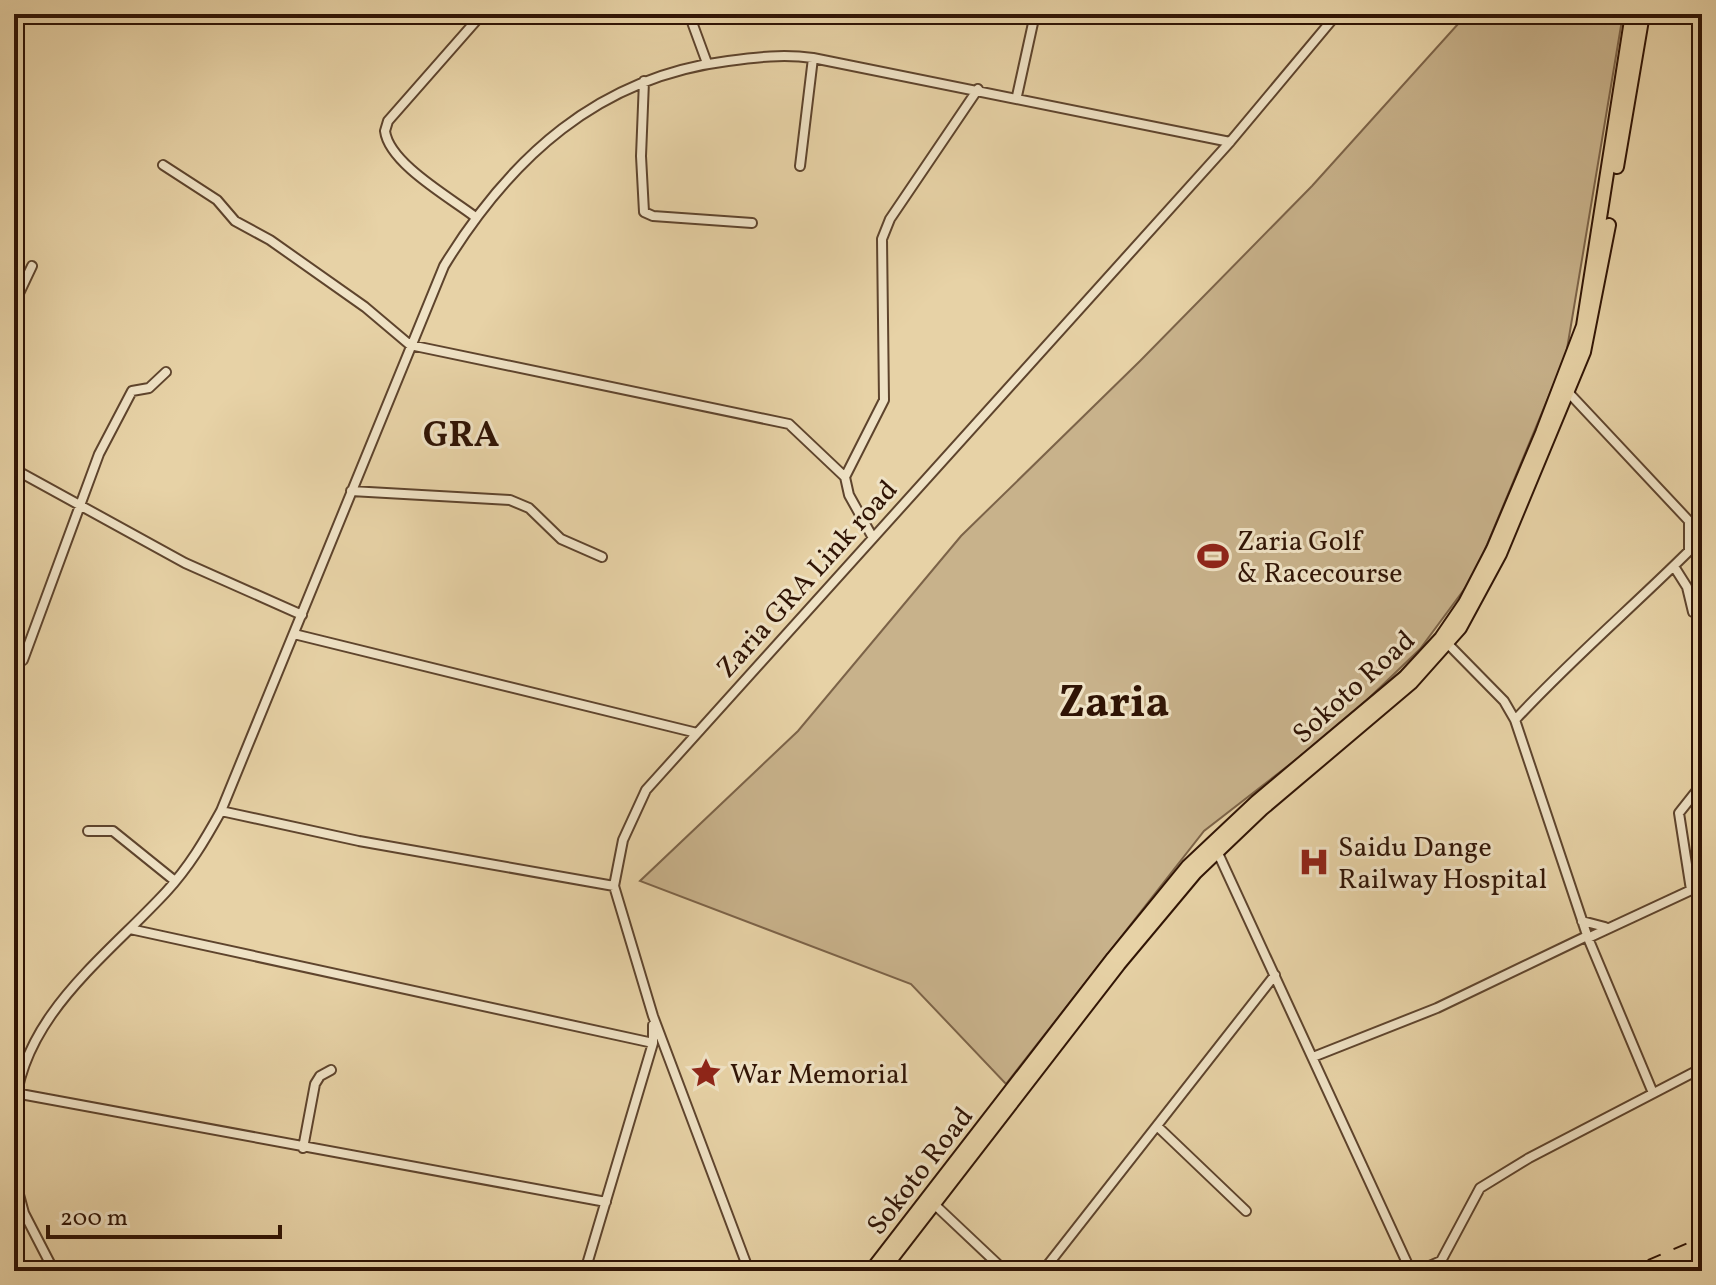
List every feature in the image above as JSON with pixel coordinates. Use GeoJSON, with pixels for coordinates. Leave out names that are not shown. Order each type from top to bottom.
{"type":"FeatureCollection","features":[{"type":"Feature","properties":{"kind":"main road","name":"Sokoto Road"},"geometry":{"type":"LineString","coordinates":[[871,1271],[1188,866],[1256,802],[1405,677],[1441,638],[1465,603],[1493,549],[1583,326],[1632,14]]}},
{"type":"Feature","properties":{"kind":"main road","name":"Sokoto Road"},"geometry":{"type":"LineString","coordinates":[[882,1271],[1119,964],[1216,850],[1411,683],[1448,644],[1472,608],[1500,554],[1591,330],[1643,14]]}},
{"type":"Feature","properties":{"kind":"street"},"geometry":{"type":"LineString","coordinates":[[474,216],[405,164],[390,147],[385,131],[388,121],[482,14]]}},
{"type":"Feature","properties":{"kind":"street"},"geometry":{"type":"LineString","coordinates":[[689,14],[707,63]]}},
{"type":"Feature","properties":{"kind":"street"},"geometry":{"type":"LineString","coordinates":[[1017,96],[1035,14]]}},
{"type":"Feature","properties":{"kind":"street","name":"Zaria GRA Link road"},"geometry":{"type":"LineString","coordinates":[[749,1271],[653,1016],[614,886],[623,840],[646,790],[1230,142],[1337,14]]}},
{"type":"Feature","properties":{"kind":"street"},"geometry":{"type":"LineString","coordinates":[[14,1116],[16,1082],[32,1042],[46,1021],[199,852],[221,811],[444,266],[474,216],[531,155],[583,114],[622,89],[707,63],[771,55],[813,58],[1017,96],[1230,142]]}},
{"type":"Feature","properties":{"kind":"street"},"geometry":{"type":"LineString","coordinates":[[800,166],[813,58]]}},
{"type":"Feature","properties":{"kind":"street"},"geometry":{"type":"LineString","coordinates":[[644,81],[641,156],[644,212],[653,216],[752,223]]}},
{"type":"Feature","properties":{"kind":"street"},"geometry":{"type":"LineString","coordinates":[[845,477],[884,400],[882,239],[890,219],[978,89]]}},
{"type":"Feature","properties":{"kind":"street"},"geometry":{"type":"LineString","coordinates":[[163,165],[217,200],[235,221],[270,240],[365,307],[410,345],[789,424],[845,477],[849,495],[873,538]]}},
{"type":"Feature","properties":{"kind":"street"},"geometry":{"type":"LineString","coordinates":[[14,304],[32,266]]}},
{"type":"Feature","properties":{"kind":"street"},"geometry":{"type":"LineString","coordinates":[[23,660],[99,454],[127,397],[137,388],[149,388],[166,372]]}},
{"type":"Feature","properties":{"kind":"street"},"geometry":{"type":"LineString","coordinates":[[1568,392],[1689,521],[1702,525]]}},
{"type":"Feature","properties":{"kind":"street"},"geometry":{"type":"LineString","coordinates":[[14,469],[185,563],[302,615]]}},
{"type":"Feature","properties":{"kind":"street"},"geometry":{"type":"LineString","coordinates":[[351,491],[510,500],[529,508],[561,539],[602,557]]}},
{"type":"Feature","properties":{"kind":"street"},"geometry":{"type":"LineString","coordinates":[[1689,521],[1689,551]]}},
{"type":"Feature","properties":{"kind":"street"},"geometry":{"type":"LineString","coordinates":[[1515,720],[1552,680],[1675,568],[1702,538]]}},
{"type":"Feature","properties":{"kind":"street"},"geometry":{"type":"LineString","coordinates":[[1675,568],[1687,587],[1693,612]]}},
{"type":"Feature","properties":{"kind":"street"},"geometry":{"type":"LineString","coordinates":[[294,634],[697,733]]}},
{"type":"Feature","properties":{"kind":"street"},"geometry":{"type":"LineString","coordinates":[[1448,644],[1504,701],[1515,720],[1587,937],[1653,1093]]}},
{"type":"Feature","properties":{"kind":"street"},"geometry":{"type":"LineString","coordinates":[[1691,890],[1679,813],[1702,784]]}},
{"type":"Feature","properties":{"kind":"street"},"geometry":{"type":"LineString","coordinates":[[221,811],[359,841],[614,886]]}},
{"type":"Feature","properties":{"kind":"street"},"geometry":{"type":"LineString","coordinates":[[88,831],[113,831],[175,881]]}},
{"type":"Feature","properties":{"kind":"street"},"geometry":{"type":"LineString","coordinates":[[1216,850],[1408,1265],[1425,1268],[1441,1261],[1480,1188],[1529,1158],[1702,1068]]}},
{"type":"Feature","properties":{"kind":"street"},"geometry":{"type":"LineString","coordinates":[[1313,1057],[1437,1008],[1605,927],[1702,885]]}},
{"type":"Feature","properties":{"kind":"street"},"geometry":{"type":"LineString","coordinates":[[1582,921],[1605,927]]}},
{"type":"Feature","properties":{"kind":"street"},"geometry":{"type":"LineString","coordinates":[[130,929],[653,1043]]}},
{"type":"Feature","properties":{"kind":"street"},"geometry":{"type":"LineString","coordinates":[[1043,1271],[1275,975]]}},
{"type":"Feature","properties":{"kind":"street"},"geometry":{"type":"LineString","coordinates":[[585,1271],[653,1043],[653,1016]]}},
{"type":"Feature","properties":{"kind":"street"},"geometry":{"type":"LineString","coordinates":[[303,1148],[315,1084],[320,1076],[331,1070]]}},
{"type":"Feature","properties":{"kind":"street"},"geometry":{"type":"LineString","coordinates":[[15,1093],[606,1202]]}},
{"type":"Feature","properties":{"kind":"street"},"geometry":{"type":"LineString","coordinates":[[1157,1126],[1246,1211]]}},
{"type":"Feature","properties":{"kind":"street"},"geometry":{"type":"LineString","coordinates":[[14,1176],[24,1213],[54,1271]]}},
{"type":"Feature","properties":{"kind":"street"},"geometry":{"type":"LineString","coordinates":[[934,1204],[1005,1271]]}},
{"type":"Feature","properties":{"kind":"shaded area","name":"Zaria Golf & Racecourse"},"geometry":{"type":"Polygon","coordinates":[[[1467,14],[1623,14],[1566,355],[1474,576],[1420,649],[1342,724],[1204,831],[1006,1084],[911,984],[640,881],[798,731],[961,536],[1140,361],[1312,186],[1467,14]]]}},
{"type":"Feature","properties":{"kind":"railway"},"geometry":{"type":"LineString","coordinates":[[1622,1271],[1702,1237]]}},
{"type":"Feature","properties":{"kind":"place","name":"Zaria Golf & Racecourse"},"geometry":{"type":"Point","coordinates":[1213,556]}},
{"type":"Feature","properties":{"kind":"place","name":"Saidu Dange Railway Hospital"},"geometry":{"type":"Point","coordinates":[1314,862]}},
{"type":"Feature","properties":{"kind":"place","name":"War Memorial"},"geometry":{"type":"Point","coordinates":[706,1073]}},
{"type":"Feature","properties":{"kind":"district","name":"GRA"},"geometry":{"type":"Point","coordinates":[461,433]}},
{"type":"Feature","properties":{"kind":"district","name":"Zaria"},"geometry":{"type":"Point","coordinates":[1114,701]}}]}
